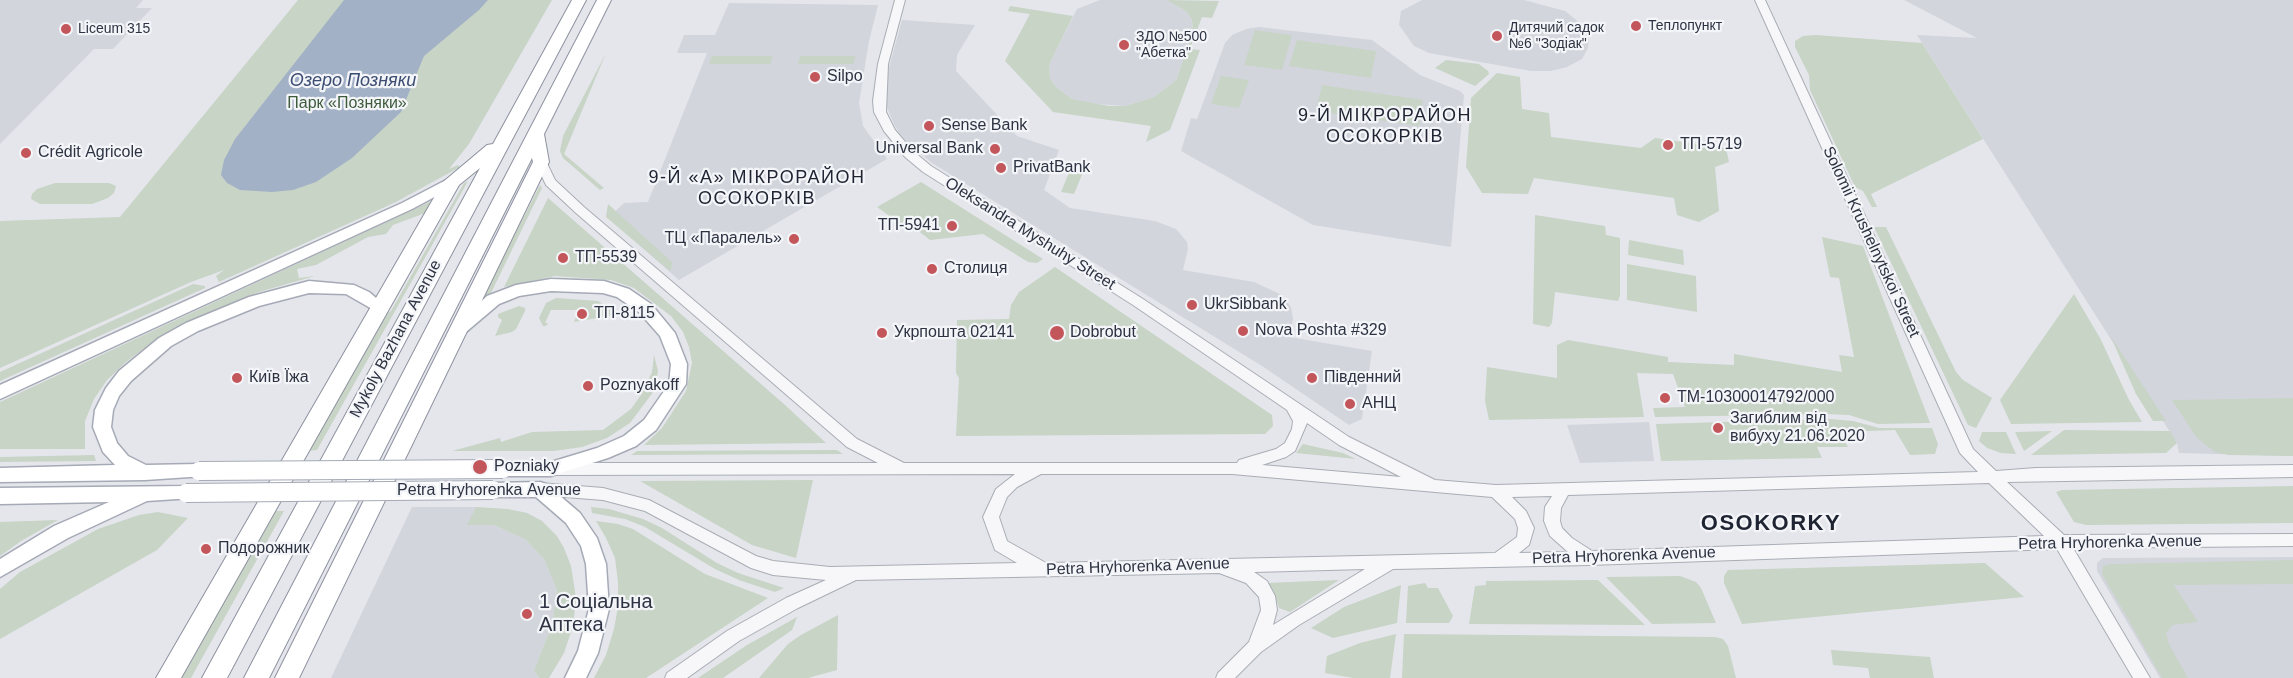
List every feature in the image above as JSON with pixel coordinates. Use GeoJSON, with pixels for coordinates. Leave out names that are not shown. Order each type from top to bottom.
{"type":"FeatureCollection","features":[{"type":"Feature","properties":{"kind":"highway","name":"Mykoly Bazhana Avenue"},"geometry":{"type":"LineString","coordinates":[[214,678],[579,0]]}},
{"type":"Feature","properties":{"kind":"highway","name":"Mykoly Bazhana Avenue"},"geometry":{"type":"LineString","coordinates":[[256,678],[604,0]]}},
{"type":"Feature","properties":{"kind":"highway"},"geometry":{"type":"LineString","coordinates":[[287,678],[541,162],[535,134]]}},
{"type":"Feature","properties":{"kind":"highway"},"geometry":{"type":"LineString","coordinates":[[168,678],[452,182],[483,159],[506,136]]}},
{"type":"Feature","properties":{"kind":"main road"},"geometry":{"type":"LineString","coordinates":[[0,392],[407,206],[452,182]]}},
{"type":"Feature","properties":{"kind":"main road"},"geometry":{"type":"LineString","coordinates":[[456,332],[493,300],[516,291],[551,285],[581,284],[604,287],[623,293],[645,308],[668,333],[680,364],[677,384],[650,425],[621,445],[551,469]]}},
{"type":"Feature","properties":{"kind":"main road"},"geometry":{"type":"LineString","coordinates":[[146,472],[122,462],[109,447],[102,427],[104,410],[112,393],[125,376],[165,342],[192,327],[255,301],[309,287],[348,289],[380,307]]}},
{"type":"Feature","properties":{"kind":"main road","name":"Petra Hryhorenka Avenue"},"geometry":{"type":"LineString","coordinates":[[0,475],[199,471],[551,469]]}},
{"type":"Feature","properties":{"kind":"main road"},"geometry":{"type":"LineString","coordinates":[[540,489],[558,503],[583,530],[596,564],[599,609],[588,653],[575,678]]}},
{"type":"Feature","properties":{"kind":"main road","name":"Petra Hryhorenka Avenue"},"geometry":{"type":"LineString","coordinates":[[0,496],[540,489]]}},
{"type":"Feature","properties":{"kind":"main road"},"geometry":{"type":"LineString","coordinates":[[0,569],[61,532],[147,493]]}},
{"type":"Feature","properties":{"kind":"street","name":"Oleksandra Myshuhy Street"},"geometry":{"type":"LineString","coordinates":[[900,0],[883,64],[879,101],[880,112],[890,131],[909,154],[927,169],[1026,230],[1366,453],[1442,487]]}},
{"type":"Feature","properties":{"kind":"street","name":"Solomii Krushelnytskoi Street"},"geometry":{"type":"LineString","coordinates":[[1760,0],[1967,453],[2061,542],[2142,678]]}},
{"type":"Feature","properties":{"kind":"street"},"geometry":{"type":"LineString","coordinates":[[541,162],[550,182],[572,203],[852,443],[903,468]]}},
{"type":"Feature","properties":{"kind":"street"},"geometry":{"type":"LineString","coordinates":[[1232,468],[1281,453],[1290,447],[1300,422],[1291,404]]}},
{"type":"Feature","properties":{"kind":"street"},"geometry":{"type":"LineString","coordinates":[[1042,467],[1012,483],[1001,493],[991,517],[996,536],[1007,551],[1046,569]]}},
{"type":"Feature","properties":{"kind":"street","name":"Petra Hryhorenka Avenue"},"geometry":{"type":"LineString","coordinates":[[551,469],[1232,468],[1496,491],[1953,480],[2124,472],[2293,471]]}},
{"type":"Feature","properties":{"kind":"street","name":"Petra Hryhorenka Avenue"},"geometry":{"type":"LineString","coordinates":[[540,489],[603,494],[649,506],[740,556],[773,568],[802,573],[856,574],[1589,558],[2061,542],[2293,540]]}},
{"type":"Feature","properties":{"kind":"street"},"geometry":{"type":"LineString","coordinates":[[1563,490],[1553,507],[1552,521],[1556,531],[1566,543],[1589,558]]}},
{"type":"Feature","properties":{"kind":"street"},"geometry":{"type":"LineString","coordinates":[[1496,491],[1521,515],[1526,528],[1524,540],[1516,549],[1499,559]]}},
{"type":"Feature","properties":{"kind":"street"},"geometry":{"type":"LineString","coordinates":[[1224,678],[1255,647],[1391,561]]}},
{"type":"Feature","properties":{"kind":"street"},"geometry":{"type":"LineString","coordinates":[[1216,565],[1252,578],[1267,596],[1269,610],[1255,647]]}},
{"type":"Feature","properties":{"kind":"street"},"geometry":{"type":"LineString","coordinates":[[673,678],[733,636],[792,603],[856,574]]}},
{"type":"Feature","properties":{"kind":"shaded area","name":"Liceum 315"},"geometry":{"type":"Polygon","coordinates":[[[0,0],[143,0],[136,8],[152,8],[113,49],[94,49],[0,144],[0,0]]]}},
{"type":"Feature","properties":{"kind":"shaded area","name":"ЗДО №500 \"Абетка\""},"geometry":{"type":"Polygon","coordinates":[[[1100,0],[1166,0],[1186,11],[1192,20],[1193,33],[1176,80],[1154,97],[1125,106],[1083,103],[1072,99],[1056,87],[1050,79],[1049,65],[1077,9],[1100,0]]]}},
{"type":"Feature","properties":{"kind":"shaded area","name":"Дитячий садок №6 \"Зодіак\""},"geometry":{"type":"Polygon","coordinates":[[[1422,0],[1524,0],[1565,11],[1585,27],[1589,38],[1588,48],[1582,59],[1567,67],[1551,71],[1531,71],[1429,53],[1414,46],[1399,25],[1401,11],[1422,0]]]}},
{"type":"Feature","properties":{"kind":"shaded area"},"geometry":{"type":"Polygon","coordinates":[[[1904,0],[2293,0],[2293,456],[2179,453],[2177,443],[1917,35],[1977,38],[1904,0]]]}},
{"type":"Feature","properties":{"kind":"shaded area"},"geometry":{"type":"Polygon","coordinates":[[[729,3],[878,5],[869,41],[859,103],[863,126],[887,159],[679,280],[608,218],[624,203],[648,202],[707,53],[677,53],[684,35],[715,35],[729,3]]]}},
{"type":"Feature","properties":{"kind":"shaded area"},"geometry":{"type":"Polygon","coordinates":[[[902,20],[975,25],[957,55],[956,71],[1017,136],[1059,150],[1044,190],[1070,208],[1155,221],[1176,229],[1187,242],[1188,249],[1183,270],[1254,282],[1282,295],[1291,307],[1293,319],[1289,337],[1372,351],[1362,419],[1349,425],[1262,366],[932,163],[910,145],[894,124],[886,105],[884,86],[902,20]]]}},
{"type":"Feature","properties":{"kind":"shaded area"},"geometry":{"type":"Polygon","coordinates":[[[1259,27],[1372,40],[1420,75],[1460,91],[1464,95],[1451,247],[1313,225],[1181,151],[1191,118],[1197,119],[1225,43],[1232,35],[1259,27]]]}},
{"type":"Feature","properties":{"kind":"shaded area"},"geometry":{"type":"Polygon","coordinates":[[[1649,422],[1654,461],[1580,463],[1567,425],[1649,422]]]}},
{"type":"Feature","properties":{"kind":"shaded area"},"geometry":{"type":"Polygon","coordinates":[[[412,507],[476,507],[468,525],[494,525],[526,540],[544,559],[557,590],[552,625],[534,670],[539,678],[331,678],[412,507]]]}},
{"type":"Feature","properties":{"kind":"shaded area"},"geometry":{"type":"Polygon","coordinates":[[[2293,557],[2293,678],[2160,678],[2097,571],[2097,563],[2103,558],[2293,557]]]}},
{"type":"Feature","properties":{"kind":"green space","name":"Парк «Позняки»"},"geometry":{"type":"Polygon","coordinates":[[[298,0],[552,0],[469,144],[449,169],[458,165],[460,167],[396,202],[219,282],[216,276],[224,270],[191,282],[0,368],[0,221],[120,217],[298,0]]]}},
{"type":"Feature","properties":{"kind":"green space"},"geometry":{"type":"Polygon","coordinates":[[[1166,0],[1219,1],[1212,18],[1202,17],[1190,49],[1200,50],[1170,130],[1146,142],[1151,126],[1053,112],[1005,61],[1030,14],[1008,11],[1010,6],[1073,16],[1049,65],[1050,79],[1056,87],[1072,99],[1109,106],[1125,106],[1154,97],[1176,80],[1193,33],[1192,20],[1186,11],[1166,0]]]}},
{"type":"Feature","properties":{"kind":"green space"},"geometry":{"type":"Polygon","coordinates":[[[1255,30],[1292,35],[1282,70],[1244,65],[1255,30]]]}},
{"type":"Feature","properties":{"kind":"green space"},"geometry":{"type":"Polygon","coordinates":[[[1803,36],[1922,43],[1983,139],[1871,194],[1877,207],[1872,207],[1863,191],[1855,187],[1810,90],[1809,75],[1795,47],[1795,41],[1803,36]]]}},
{"type":"Feature","properties":{"kind":"green space"},"geometry":{"type":"Polygon","coordinates":[[[1297,40],[1376,51],[1371,78],[1289,66],[1297,40]]]}},
{"type":"Feature","properties":{"kind":"green space"},"geometry":{"type":"Polygon","coordinates":[[[606,53],[564,154],[604,188],[600,190],[563,158],[560,151],[563,136],[606,53]]]}},
{"type":"Feature","properties":{"kind":"green space"},"geometry":{"type":"Polygon","coordinates":[[[712,56],[773,56],[770,64],[709,64],[712,56]]]}},
{"type":"Feature","properties":{"kind":"green space"},"geometry":{"type":"Polygon","coordinates":[[[800,56],[856,56],[853,64],[798,64],[800,56]]]}},
{"type":"Feature","properties":{"kind":"green space"},"geometry":{"type":"Polygon","coordinates":[[[1446,60],[1479,64],[1489,74],[1475,86],[1435,68],[1446,60]]]}},
{"type":"Feature","properties":{"kind":"green space"},"geometry":{"type":"Polygon","coordinates":[[[1497,73],[1520,77],[1522,109],[1549,113],[1551,137],[1641,148],[1655,138],[1726,148],[1729,162],[1715,167],[1719,211],[1699,222],[1677,215],[1674,198],[1534,178],[1528,194],[1482,193],[1466,167],[1471,98],[1497,73]]]}},
{"type":"Feature","properties":{"kind":"green space"},"geometry":{"type":"Polygon","coordinates":[[[1221,76],[1249,80],[1239,108],[1211,104],[1221,76]]]}},
{"type":"Feature","properties":{"kind":"green space"},"geometry":{"type":"Polygon","coordinates":[[[1322,85],[1423,100],[1419,126],[1316,111],[1322,85]]]}},
{"type":"Feature","properties":{"kind":"green space"},"geometry":{"type":"Polygon","coordinates":[[[1073,163],[1086,165],[1074,194],[1061,192],[1073,163]]]}},
{"type":"Feature","properties":{"kind":"green space"},"geometry":{"type":"Polygon","coordinates":[[[468,181],[317,450],[307,451],[383,316],[391,311],[464,183],[468,181]]]}},
{"type":"Feature","properties":{"kind":"green space"},"geometry":{"type":"Polygon","coordinates":[[[921,182],[1043,259],[1037,263],[1028,262],[983,234],[930,240],[907,222],[902,225],[877,207],[921,182]]]}},
{"type":"Feature","properties":{"kind":"green space"},"geometry":{"type":"Polygon","coordinates":[[[55,183],[109,183],[116,186],[114,193],[108,198],[92,204],[40,204],[31,199],[37,189],[55,183]]]}},
{"type":"Feature","properties":{"kind":"green space"},"geometry":{"type":"Polygon","coordinates":[[[540,185],[542,188],[490,295],[483,297],[540,185]]]}},
{"type":"Feature","properties":{"kind":"green space"},"geometry":{"type":"Polygon","coordinates":[[[548,198],[826,443],[644,445],[662,428],[686,391],[692,363],[689,347],[683,332],[671,316],[634,288],[611,280],[555,276],[504,287],[548,198]]]}},
{"type":"Feature","properties":{"kind":"green space"},"geometry":{"type":"Polygon","coordinates":[[[436,199],[428,212],[393,225],[386,234],[368,237],[316,265],[297,269],[299,278],[315,276],[259,292],[186,322],[159,337],[107,380],[94,399],[85,421],[85,449],[0,449],[0,402],[436,199]]]}},
{"type":"Feature","properties":{"kind":"green space"},"geometry":{"type":"Polygon","coordinates":[[[608,204],[673,263],[670,271],[606,217],[608,204]]]}},
{"type":"Feature","properties":{"kind":"green space"},"geometry":{"type":"Polygon","coordinates":[[[1535,215],[1605,226],[1606,235],[1620,238],[1620,296],[1618,301],[1555,292],[1552,323],[1549,327],[1533,324],[1535,215]]]}},
{"type":"Feature","properties":{"kind":"green space"},"geometry":{"type":"Polygon","coordinates":[[[1874,227],[1886,227],[1956,372],[1963,380],[1992,398],[1976,428],[1968,425],[1874,227]]]}},
{"type":"Feature","properties":{"kind":"green space"},"geometry":{"type":"Polygon","coordinates":[[[1822,237],[1863,246],[1930,423],[1878,424],[1849,415],[1827,414],[1655,417],[1653,408],[1685,407],[1673,374],[1637,373],[1644,417],[1489,420],[1485,401],[1487,367],[1557,378],[1557,345],[1568,340],[1668,357],[1668,362],[1734,365],[1734,354],[1842,372],[1839,355],[1854,357],[1839,278],[1830,277],[1822,237]]]}},
{"type":"Feature","properties":{"kind":"green space"},"geometry":{"type":"Polygon","coordinates":[[[1629,240],[1683,250],[1684,265],[1628,255],[1629,240]]]}},
{"type":"Feature","properties":{"kind":"green space"},"geometry":{"type":"Polygon","coordinates":[[[1627,264],[1696,276],[1697,312],[1627,300],[1627,264]]]}},
{"type":"Feature","properties":{"kind":"green space"},"geometry":{"type":"Polygon","coordinates":[[[1055,267],[1272,415],[1273,426],[1265,434],[956,436],[959,378],[956,373],[957,320],[1009,319],[1011,305],[1019,292],[1055,267]]]}},
{"type":"Feature","properties":{"kind":"green space"},"geometry":{"type":"Polygon","coordinates":[[[193,284],[205,286],[205,288],[0,381],[0,372],[193,284]]]}},
{"type":"Feature","properties":{"kind":"green space"},"geometry":{"type":"Polygon","coordinates":[[[2074,294],[2100,338],[2142,422],[2011,424],[2000,400],[2074,294]]]}},
{"type":"Feature","properties":{"kind":"green space"},"geometry":{"type":"Polygon","coordinates":[[[556,298],[598,301],[620,314],[574,322],[579,310],[551,310],[545,323],[548,323],[543,326],[539,318],[546,303],[556,298]]]}},
{"type":"Feature","properties":{"kind":"green space"},"geometry":{"type":"Polygon","coordinates":[[[519,306],[525,308],[525,311],[516,329],[495,336],[502,320],[498,314],[519,306]]]}},
{"type":"Feature","properties":{"kind":"green space"},"geometry":{"type":"Polygon","coordinates":[[[2110,335],[2166,421],[2153,421],[2136,394],[2110,335]]]}},
{"type":"Feature","properties":{"kind":"green space"},"geometry":{"type":"Polygon","coordinates":[[[654,355],[658,371],[654,391],[630,423],[607,438],[582,447],[554,451],[452,451],[500,438],[501,442],[532,432],[603,430],[631,409],[641,395],[652,372],[654,355]]]}},
{"type":"Feature","properties":{"kind":"green space"},"geometry":{"type":"Polygon","coordinates":[[[2293,398],[2293,456],[2229,455],[2215,452],[2197,438],[2172,400],[2293,398]]]}},
{"type":"Feature","properties":{"kind":"green space"},"geometry":{"type":"Polygon","coordinates":[[[1830,419],[1853,421],[1879,428],[1932,428],[1938,444],[1935,454],[1910,455],[1895,430],[1839,432],[1848,447],[1817,447],[1822,458],[1661,461],[1656,424],[1830,419]]]}},
{"type":"Feature","properties":{"kind":"green space"},"geometry":{"type":"Polygon","coordinates":[[[2064,430],[2170,431],[2177,443],[2166,453],[2031,455],[2064,430]]]}},
{"type":"Feature","properties":{"kind":"green space"},"geometry":{"type":"Polygon","coordinates":[[[2052,431],[2024,451],[2015,432],[2052,431]]]}},
{"type":"Feature","properties":{"kind":"green space"},"geometry":{"type":"Polygon","coordinates":[[[1982,432],[2006,432],[2016,454],[2001,453],[1987,448],[1979,441],[1982,432]]]}},
{"type":"Feature","properties":{"kind":"green space"},"geometry":{"type":"Polygon","coordinates":[[[1303,444],[1343,453],[1356,459],[1296,453],[1303,444]]]}},
{"type":"Feature","properties":{"kind":"green space"},"geometry":{"type":"Polygon","coordinates":[[[837,450],[843,454],[631,455],[637,451],[837,450]]]}},
{"type":"Feature","properties":{"kind":"green space"},"geometry":{"type":"Polygon","coordinates":[[[94,455],[96,461],[0,462],[0,457],[94,455]]]}},
{"type":"Feature","properties":{"kind":"green space"},"geometry":{"type":"Polygon","coordinates":[[[813,480],[796,558],[752,545],[640,481],[813,480]]]}},
{"type":"Feature","properties":{"kind":"green space"},"geometry":{"type":"Polygon","coordinates":[[[2293,486],[2293,523],[2086,525],[2074,522],[2056,492],[2062,490],[2293,486]]]}},
{"type":"Feature","properties":{"kind":"green space"},"geometry":{"type":"Polygon","coordinates":[[[476,507],[527,513],[542,521],[557,536],[564,548],[571,566],[576,598],[573,626],[564,653],[549,678],[539,678],[534,670],[552,625],[557,590],[544,559],[526,540],[494,525],[467,525],[476,507]]]}},
{"type":"Feature","properties":{"kind":"green space"},"geometry":{"type":"Polygon","coordinates":[[[591,507],[609,509],[643,519],[662,528],[717,563],[738,573],[784,588],[775,592],[739,580],[715,569],[645,527],[625,519],[592,513],[591,507]]]}},
{"type":"Feature","properties":{"kind":"green space"},"geometry":{"type":"Polygon","coordinates":[[[272,511],[284,511],[191,678],[179,678],[272,511]]]}},
{"type":"Feature","properties":{"kind":"green space"},"geometry":{"type":"Polygon","coordinates":[[[158,512],[188,518],[157,550],[0,639],[0,589],[20,572],[98,529],[139,515],[158,512]]]}},
{"type":"Feature","properties":{"kind":"green space"},"geometry":{"type":"Polygon","coordinates":[[[58,520],[21,541],[0,556],[0,522],[58,520]]]}},
{"type":"Feature","properties":{"kind":"green space"},"geometry":{"type":"Polygon","coordinates":[[[596,521],[633,529],[705,574],[768,598],[646,678],[594,678],[606,655],[618,606],[615,558],[596,521]]]}},
{"type":"Feature","properties":{"kind":"green space"},"geometry":{"type":"Polygon","coordinates":[[[2293,560],[2293,584],[2174,585],[2198,622],[2173,625],[2166,633],[2169,644],[2188,678],[2162,678],[2102,574],[2103,566],[2111,564],[2293,560]]]}},
{"type":"Feature","properties":{"kind":"green space"},"geometry":{"type":"Polygon","coordinates":[[[1985,563],[2024,597],[1742,624],[1724,583],[1724,576],[1728,570],[1985,563]]]}},
{"type":"Feature","properties":{"kind":"green space"},"geometry":{"type":"Polygon","coordinates":[[[1680,576],[1696,582],[1701,588],[1716,623],[1652,624],[1606,577],[1680,576]]]}},
{"type":"Feature","properties":{"kind":"green space"},"geometry":{"type":"Polygon","coordinates":[[[1339,580],[1290,612],[1279,608],[1274,592],[1266,583],[1339,580]]]}},
{"type":"Feature","properties":{"kind":"green space"},"geometry":{"type":"Polygon","coordinates":[[[1598,580],[1645,625],[1469,624],[1475,586],[1486,585],[1486,581],[1598,580]]]}},
{"type":"Feature","properties":{"kind":"green space"},"geometry":{"type":"Polygon","coordinates":[[[1425,583],[1428,588],[1438,588],[1453,616],[1449,623],[1406,623],[1408,586],[1425,583]]]}},
{"type":"Feature","properties":{"kind":"green space"},"geometry":{"type":"Polygon","coordinates":[[[1401,585],[1397,623],[1333,638],[1311,628],[1344,607],[1401,585]]]}},
{"type":"Feature","properties":{"kind":"green space"},"geometry":{"type":"Polygon","coordinates":[[[838,615],[837,670],[808,678],[759,678],[788,644],[838,615]]]}},
{"type":"Feature","properties":{"kind":"green space"},"geometry":{"type":"Polygon","coordinates":[[[797,617],[792,630],[723,678],[698,678],[747,645],[797,617]]]}},
{"type":"Feature","properties":{"kind":"green space"},"geometry":{"type":"Polygon","coordinates":[[[1396,634],[1390,678],[1353,678],[1325,673],[1327,656],[1360,643],[1396,634]]]}},
{"type":"Feature","properties":{"kind":"green space"},"geometry":{"type":"Polygon","coordinates":[[[1404,634],[1715,637],[1723,639],[1728,646],[1736,678],[1402,678],[1404,634]]]}},
{"type":"Feature","properties":{"kind":"green space"},"geometry":{"type":"Polygon","coordinates":[[[1831,650],[1930,657],[1934,678],[1870,678],[1868,668],[1833,665],[1831,650]]]}},
{"type":"Feature","properties":{"kind":"water","name":"Озеро Позняки"},"geometry":{"type":"Polygon","coordinates":[[[344,0],[488,0],[424,56],[401,112],[352,158],[316,182],[293,190],[272,192],[240,190],[227,183],[221,175],[224,160],[235,139],[344,0]]]}},
{"type":"Feature","properties":{"kind":"place","name":"Теплопункт"},"geometry":{"type":"Point","coordinates":[1636,26]}},
{"type":"Feature","properties":{"kind":"place","name":"Liceum 315"},"geometry":{"type":"Point","coordinates":[66,29]}},
{"type":"Feature","properties":{"kind":"place","name":"Дитячий садок №6 \"Зодіак\""},"geometry":{"type":"Point","coordinates":[1497,36]}},
{"type":"Feature","properties":{"kind":"place","name":"ЗДО №500 \"Абетка\""},"geometry":{"type":"Point","coordinates":[1124,45]}},
{"type":"Feature","properties":{"kind":"place","name":"Silpo"},"geometry":{"type":"Point","coordinates":[815,77]}},
{"type":"Feature","properties":{"kind":"place","name":"Sense Bank"},"geometry":{"type":"Point","coordinates":[929,126]}},
{"type":"Feature","properties":{"kind":"place","name":"ТП-5719"},"geometry":{"type":"Point","coordinates":[1668,145]}},
{"type":"Feature","properties":{"kind":"place","name":"Universal Bank"},"geometry":{"type":"Point","coordinates":[995,149]}},
{"type":"Feature","properties":{"kind":"place","name":"Crédit Agricole"},"geometry":{"type":"Point","coordinates":[26,153]}},
{"type":"Feature","properties":{"kind":"place","name":"PrivatBank"},"geometry":{"type":"Point","coordinates":[1001,168]}},
{"type":"Feature","properties":{"kind":"place","name":"ТП-5941"},"geometry":{"type":"Point","coordinates":[952,226]}},
{"type":"Feature","properties":{"kind":"place","name":"ТЦ «Паралель»"},"geometry":{"type":"Point","coordinates":[794,239]}},
{"type":"Feature","properties":{"kind":"place","name":"ТП-5539"},"geometry":{"type":"Point","coordinates":[563,258]}},
{"type":"Feature","properties":{"kind":"place","name":"Столиця"},"geometry":{"type":"Point","coordinates":[932,269]}},
{"type":"Feature","properties":{"kind":"place","name":"UkrSibbank"},"geometry":{"type":"Point","coordinates":[1192,305]}},
{"type":"Feature","properties":{"kind":"place","name":"ТП-8115"},"geometry":{"type":"Point","coordinates":[582,314]}},
{"type":"Feature","properties":{"kind":"place","name":"Nova Poshta #329"},"geometry":{"type":"Point","coordinates":[1243,331]}},
{"type":"Feature","properties":{"kind":"place","name":"Укрпошта 02141"},"geometry":{"type":"Point","coordinates":[882,333]}},
{"type":"Feature","properties":{"kind":"place","name":"Dobrobut"},"geometry":{"type":"Point","coordinates":[1057,333]}},
{"type":"Feature","properties":{"kind":"place","name":"Київ Їжа"},"geometry":{"type":"Point","coordinates":[237,378]}},
{"type":"Feature","properties":{"kind":"place","name":"Південний"},"geometry":{"type":"Point","coordinates":[1312,378]}},
{"type":"Feature","properties":{"kind":"place","name":"Poznyakoff"},"geometry":{"type":"Point","coordinates":[588,386]}},
{"type":"Feature","properties":{"kind":"place","name":"ТМ-10300014792/000"},"geometry":{"type":"Point","coordinates":[1665,398]}},
{"type":"Feature","properties":{"kind":"place","name":"АНЦ"},"geometry":{"type":"Point","coordinates":[1350,404]}},
{"type":"Feature","properties":{"kind":"place","name":"Загиблим від вибуху 21.06.2020"},"geometry":{"type":"Point","coordinates":[1718,428]}},
{"type":"Feature","properties":{"kind":"place","name":"Pozniaky"},"geometry":{"type":"Point","coordinates":[480,467]}},
{"type":"Feature","properties":{"kind":"place","name":"Подорожник"},"geometry":{"type":"Point","coordinates":[206,549]}},
{"type":"Feature","properties":{"kind":"place","name":"1 Соціальна Аптека"},"geometry":{"type":"Point","coordinates":[527,614]}},
{"type":"Feature","properties":{"kind":"district","name":"9-Й МІКРОРАЙОН ОСОКОРКІВ"},"geometry":{"type":"Point","coordinates":[1385,126]}},
{"type":"Feature","properties":{"kind":"district","name":"9-Й «А» МІКРОРАЙОН ОСОКОРКІВ"},"geometry":{"type":"Point","coordinates":[757,188]}},
{"type":"Feature","properties":{"kind":"district","name":"OSOKORKY"},"geometry":{"type":"Point","coordinates":[1771,524]}}]}
